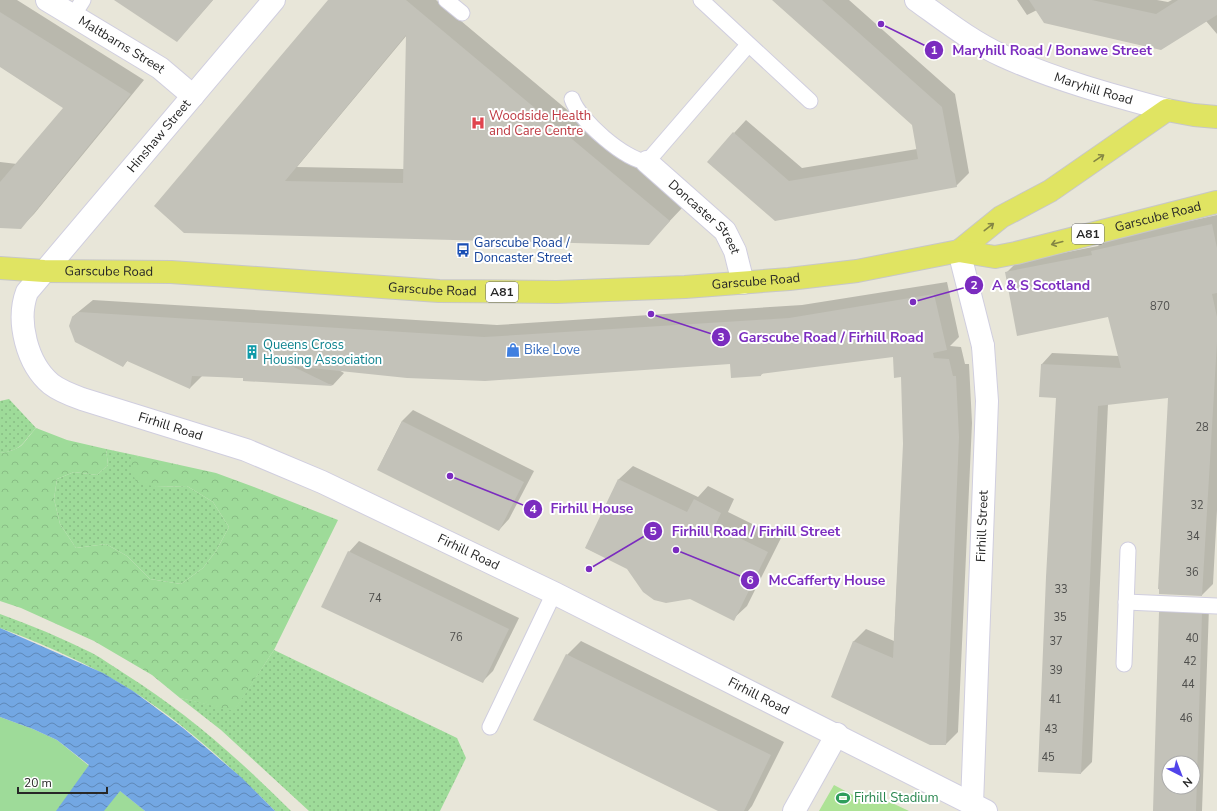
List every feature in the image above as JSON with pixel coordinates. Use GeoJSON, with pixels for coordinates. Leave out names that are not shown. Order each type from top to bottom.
{"type":"FeatureCollection","features":[{"type":"Feature","properties":{"kind":"main road","name":"Maryhill Road"},"geometry":{"type":"LineString","coordinates":[[1167,110],[1194,115],[1217,117]]}},
{"type":"Feature","properties":{"kind":"main road","name":"Garscube Road"},"geometry":{"type":"LineString","coordinates":[[959,251],[1002,218],[1062,183],[1167,110]]}},
{"type":"Feature","properties":{"kind":"main road","name":"Garscube Road"},"geometry":{"type":"LineString","coordinates":[[0,268],[44,271],[171,272],[481,292],[557,292],[743,283],[856,271],[959,251],[995,257],[1217,202]]}},
{"type":"Feature","properties":{"kind":"street","name":"Maltbarns Street"},"geometry":{"type":"LineString","coordinates":[[47,0],[78,8],[160,68],[193,96]]}},
{"type":"Feature","properties":{"kind":"street","name":"Hinshaw Street"},"geometry":{"type":"LineString","coordinates":[[44,271],[274,0]]}},
{"type":"Feature","properties":{"kind":"street","name":"Maryhill Road"},"geometry":{"type":"LineString","coordinates":[[916,0],[965,35],[1004,56],[1083,87],[1167,110]]}},
{"type":"Feature","properties":{"kind":"street","name":"Doncaster Street"},"geometry":{"type":"LineString","coordinates":[[647,162],[725,231],[735,251],[743,283]]}},
{"type":"Feature","properties":{"kind":"street","name":"Firhill Street"},"geometry":{"type":"LineString","coordinates":[[959,251],[983,346],[987,402],[979,808]]}},
{"type":"Feature","properties":{"kind":"street","name":"Firhill Road"},"geometry":{"type":"LineString","coordinates":[[44,271],[27,292],[22,305],[22,311],[29,351],[35,364],[52,384],[82,399],[246,450],[296,470],[554,593],[837,734],[979,808]]}},
{"type":"Feature","properties":{"kind":"street"},"geometry":{"type":"LineString","coordinates":[[794,811],[837,734]]}},
{"type":"Feature","properties":{"kind":"lane"},"geometry":{"type":"LineString","coordinates":[[446,0],[462,13]]}},
{"type":"Feature","properties":{"kind":"lane"},"geometry":{"type":"LineString","coordinates":[[701,0],[810,101]]}},
{"type":"Feature","properties":{"kind":"lane"},"geometry":{"type":"LineString","coordinates":[[572,99],[575,108],[586,122],[619,151],[647,162],[748,45]]}},
{"type":"Feature","properties":{"kind":"lane"},"geometry":{"type":"LineString","coordinates":[[1124,664],[1128,550]]}},
{"type":"Feature","properties":{"kind":"lane"},"geometry":{"type":"LineString","coordinates":[[490,726],[554,593]]}},
{"type":"Feature","properties":{"kind":"lane"},"geometry":{"type":"LineString","coordinates":[[1126,602],[1217,606]]}},
{"type":"Feature","properties":{"kind":"green space"},"geometry":{"type":"Polygon","coordinates":[[[9,399],[36,428],[18,448],[0,453],[0,401],[9,399]]]}},
{"type":"Feature","properties":{"kind":"green space"},"geometry":{"type":"Polygon","coordinates":[[[36,428],[67,440],[106,449],[108,465],[97,475],[74,472],[57,479],[54,499],[60,524],[76,548],[106,544],[127,556],[150,579],[181,584],[203,568],[216,551],[229,527],[213,502],[187,486],[156,487],[136,482],[131,469],[130,459],[139,456],[216,473],[338,520],[274,650],[234,711],[180,698],[152,675],[94,641],[21,608],[0,601],[0,453],[18,448],[36,428]]]}},
{"type":"Feature","properties":{"kind":"green space"},"geometry":{"type":"Polygon","coordinates":[[[106,449],[139,456],[130,460],[156,487],[187,486],[213,502],[229,527],[216,551],[203,568],[181,584],[150,579],[127,556],[106,544],[76,548],[60,524],[54,499],[57,479],[74,472],[97,475],[108,465],[106,449]]]}},
{"type":"Feature","properties":{"kind":"green space"},"geometry":{"type":"Polygon","coordinates":[[[0,614],[46,632],[92,653],[148,689],[170,704],[232,755],[291,811],[275,811],[206,746],[170,717],[131,690],[100,672],[67,656],[0,628],[0,614]]]}},
{"type":"Feature","properties":{"kind":"green space"},"geometry":{"type":"Polygon","coordinates":[[[274,650],[457,738],[466,758],[440,811],[309,811],[221,730],[180,698],[234,710],[274,650]]]}},
{"type":"Feature","properties":{"kind":"green space"},"geometry":{"type":"Polygon","coordinates":[[[0,717],[33,729],[57,740],[145,811],[0,811],[0,717]]]}},
{"type":"Feature","properties":{"kind":"green space","name":"Firhill Stadium"},"geometry":{"type":"Polygon","coordinates":[[[834,785],[868,803],[873,794],[909,811],[819,811],[834,785]]]}},
{"type":"Feature","properties":{"kind":"water"},"geometry":{"type":"Polygon","coordinates":[[[0,628],[103,673],[133,691],[183,728],[242,778],[275,811],[145,811],[120,791],[104,811],[56,811],[89,765],[57,740],[33,729],[0,717],[0,628]]]}},
{"type":"Feature","properties":{"kind":"building"},"geometry":{"type":"Polygon","coordinates":[[[114,0],[213,0],[177,42],[114,0]]]}},
{"type":"Feature","properties":{"kind":"building","name":"Woodside Health and Care Centre"},"geometry":{"type":"Polygon","coordinates":[[[328,0],[406,0],[670,221],[649,245],[184,233],[154,206],[328,0]],[[406,35],[285,181],[403,183],[406,35]]]}},
{"type":"Feature","properties":{"kind":"building"},"geometry":{"type":"Polygon","coordinates":[[[772,0],[822,0],[942,107],[957,187],[775,221],[707,162],[733,132],[789,181],[918,159],[912,125],[772,0]]]}},
{"type":"Feature","properties":{"kind":"building"},"geometry":{"type":"Polygon","coordinates":[[[1029,0],[1092,0],[1156,14],[1178,0],[1217,0],[1217,15],[1161,50],[1044,23],[1029,0]]]}},
{"type":"Feature","properties":{"kind":"building"},"geometry":{"type":"Polygon","coordinates":[[[0,12],[131,94],[21,229],[0,228],[0,182],[63,108],[0,67],[0,12]]]}},
{"type":"Feature","properties":{"kind":"building"},"geometry":{"type":"Polygon","coordinates":[[[1212,224],[1217,248],[1217,293],[1212,294],[1217,317],[1217,342],[1202,596],[1159,594],[1158,589],[1168,398],[1098,406],[1081,774],[1038,772],[1046,577],[1056,398],[1039,397],[1041,364],[1121,368],[1108,317],[1017,336],[1005,272],[1092,255],[1091,251],[1212,224]]]}},
{"type":"Feature","properties":{"kind":"building"},"geometry":{"type":"Polygon","coordinates":[[[934,294],[947,350],[933,353],[934,358],[949,359],[953,376],[956,376],[959,437],[946,745],[930,745],[831,697],[853,641],[893,658],[903,444],[901,377],[894,378],[893,357],[761,374],[761,376],[731,378],[730,364],[485,381],[407,378],[292,366],[333,386],[243,381],[243,378],[192,376],[190,389],[127,361],[123,367],[75,342],[69,326],[72,317],[79,312],[484,337],[789,318],[934,294]]]}},
{"type":"Feature","properties":{"kind":"building"},"geometry":{"type":"Polygon","coordinates":[[[402,421],[524,482],[499,531],[377,470],[402,421]]]}},
{"type":"Feature","properties":{"kind":"building"},"geometry":{"type":"Polygon","coordinates":[[[618,479],[687,512],[694,499],[721,513],[715,526],[768,552],[734,621],[690,599],[666,603],[654,600],[643,592],[627,569],[585,548],[618,479]]]}},
{"type":"Feature","properties":{"kind":"building"},"geometry":{"type":"Polygon","coordinates":[[[348,551],[509,629],[483,683],[321,607],[348,551]]]}},
{"type":"Feature","properties":{"kind":"building"},"geometry":{"type":"Polygon","coordinates":[[[1159,612],[1202,614],[1198,755],[1161,755],[1161,795],[1196,795],[1196,811],[1153,811],[1159,612]]]}},
{"type":"Feature","properties":{"kind":"building"},"geometry":{"type":"Polygon","coordinates":[[[566,654],[771,755],[744,811],[718,811],[533,720],[566,654]]]}},
{"type":"Feature","properties":{"kind":"place","name":"Maryhill Road / Bonawe Street"},"geometry":{"type":"Point","coordinates":[881,24]}},
{"type":"Feature","properties":{"kind":"place","name":"Woodside Health and Care Centre"},"geometry":{"type":"Point","coordinates":[478,123]}},
{"type":"Feature","properties":{"kind":"place","name":"Garscube Road / Doncaster Street"},"geometry":{"type":"Point","coordinates":[463,250]}},
{"type":"Feature","properties":{"kind":"place","name":"A & S Scotland"},"geometry":{"type":"Point","coordinates":[913,302]}},
{"type":"Feature","properties":{"kind":"place","name":"Garscube Road / Firhill Road"},"geometry":{"type":"Point","coordinates":[651,314]}},
{"type":"Feature","properties":{"kind":"place","name":"Bike Love"},"geometry":{"type":"Point","coordinates":[513,350]}},
{"type":"Feature","properties":{"kind":"place","name":"Queens Cross Housing Association"},"geometry":{"type":"Point","coordinates":[252,352]}},
{"type":"Feature","properties":{"kind":"place","name":"Firhill House"},"geometry":{"type":"Point","coordinates":[450,476]}},
{"type":"Feature","properties":{"kind":"place","name":"McCafferty House"},"geometry":{"type":"Point","coordinates":[676,550]}},
{"type":"Feature","properties":{"kind":"place","name":"Firhill Road / Firhill Street"},"geometry":{"type":"Point","coordinates":[589,569]}},
{"type":"Feature","properties":{"kind":"place","name":"Firhill Stadium"},"geometry":{"type":"Point","coordinates":[843,798]}}]}
